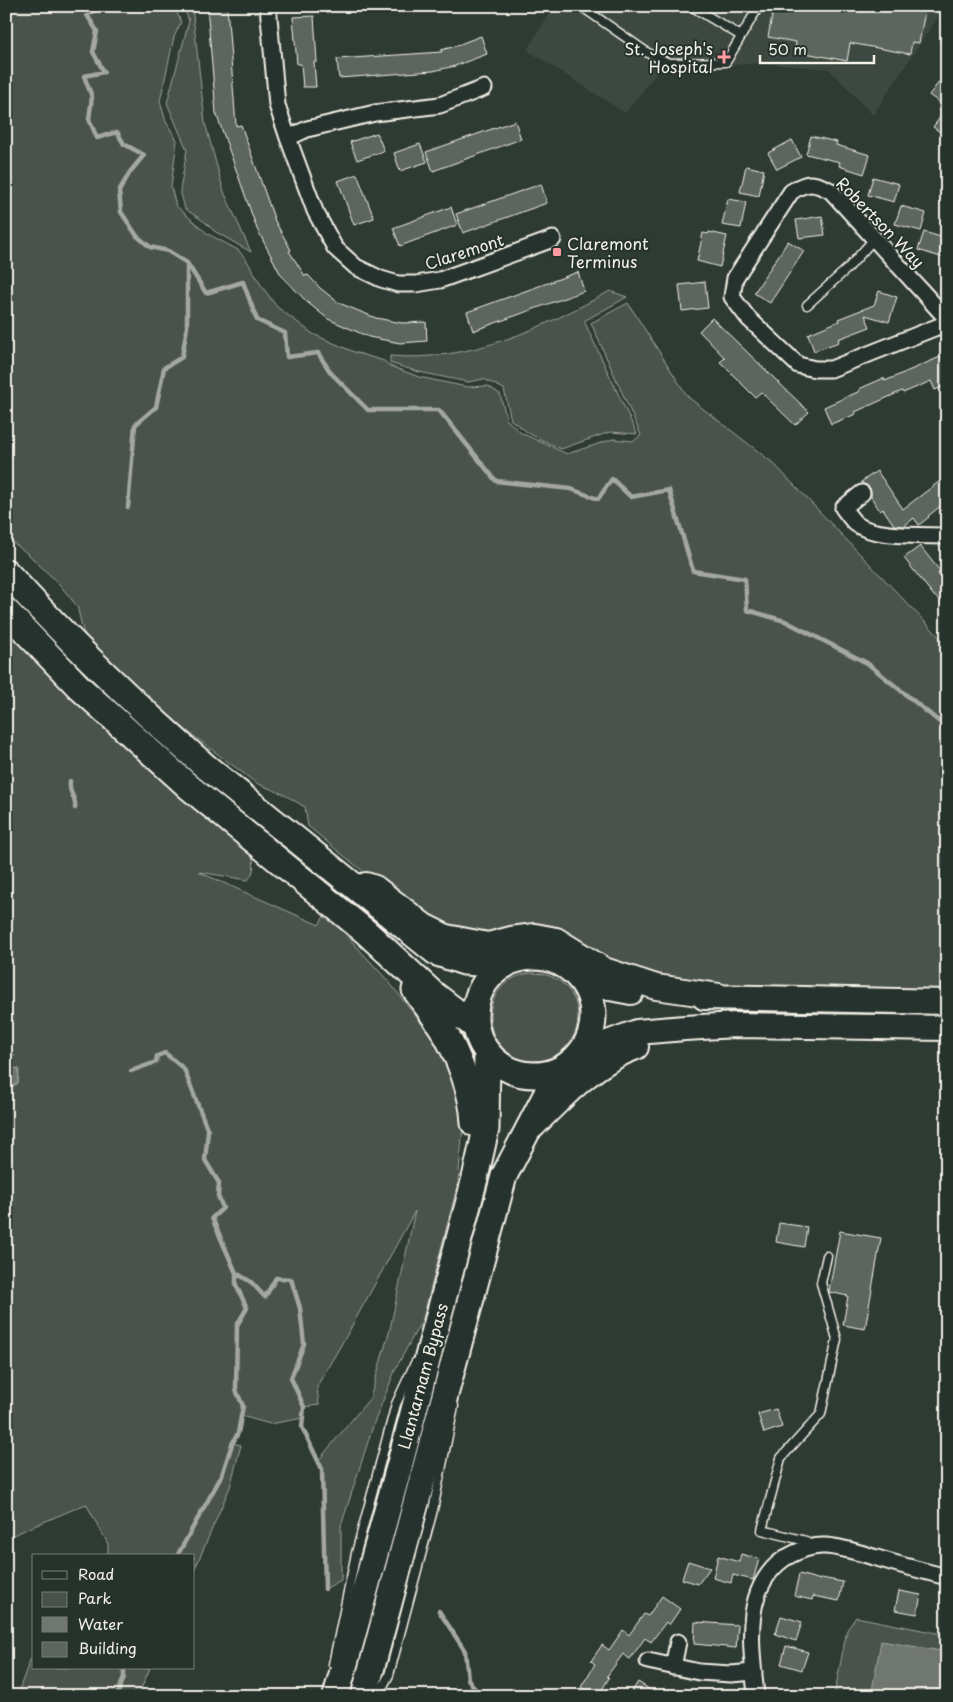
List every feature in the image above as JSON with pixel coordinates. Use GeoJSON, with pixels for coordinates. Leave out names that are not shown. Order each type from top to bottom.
{"type":"FeatureCollection","features":[{"type":"Feature","properties":{"kind":"highway"},"geometry":{"type":"LineString","coordinates":[[6,572],[51,622],[172,737],[205,766],[437,953],[464,962],[505,964]]}},
{"type":"Feature","properties":{"kind":"highway"},"geometry":{"type":"LineString","coordinates":[[6,611],[78,687],[189,787],[359,926],[432,993],[476,1027]]}},
{"type":"Feature","properties":{"kind":"highway"},"geometry":{"type":"LineString","coordinates":[[389,954],[443,1028],[464,1074],[474,1118],[475,1178]]}},
{"type":"Feature","properties":{"kind":"highway"},"geometry":{"type":"LineString","coordinates":[[539,957],[556,961],[572,970],[584,983],[592,1000],[594,1018],[590,1037],[581,1053],[571,1063],[559,1070],[540,1076],[520,1074],[502,1066],[487,1053],[476,1027],[475,1009],[480,991],[491,976],[505,964],[521,958],[539,957]]}},
{"type":"Feature","properties":{"kind":"highway","name":"Llantarnam Bypass"},"geometry":{"type":"LineString","coordinates":[[333,1686],[399,1467],[475,1178],[486,1128],[487,1053]]}},
{"type":"Feature","properties":{"kind":"highway","name":"Llantarnam Bypass"},"geometry":{"type":"LineString","coordinates":[[364,1696],[504,1176],[559,1070]]}},
{"type":"Feature","properties":{"kind":"main road"},"geometry":{"type":"LineString","coordinates":[[337,872],[375,888],[424,926],[446,937],[488,946],[511,939],[535,936],[556,940],[604,970],[656,987],[719,996]]}},
{"type":"Feature","properties":{"kind":"main road"},"geometry":{"type":"LineString","coordinates":[[584,983],[659,998],[719,996],[947,1002]]}},
{"type":"Feature","properties":{"kind":"main road"},"geometry":{"type":"LineString","coordinates":[[581,1053],[636,1032],[684,1028],[736,1025],[947,1028]]}},
{"type":"Feature","properties":{"kind":"main road"},"geometry":{"type":"LineString","coordinates":[[527,1131],[563,1096],[604,1063],[629,1049],[660,1039],[684,1028]]}},
{"type":"Feature","properties":{"kind":"street","name":"Claremont"},"geometry":{"type":"LineString","coordinates":[[268,6],[277,105],[288,138],[315,211],[335,248],[356,267],[381,279],[398,284],[416,284],[440,280],[553,239]]}},
{"type":"Feature","properties":{"kind":"street"},"geometry":{"type":"LineString","coordinates":[[288,138],[307,129],[375,113],[440,105],[484,88]]}},
{"type":"Feature","properties":{"kind":"street","name":"Robertson Way"},"geometry":{"type":"LineString","coordinates":[[947,319],[831,191],[810,183],[799,186],[791,192],[735,278],[732,297],[748,318],[798,365],[814,369],[831,369],[947,323]]}},
{"type":"Feature","properties":{"kind":"street"},"geometry":{"type":"LineString","coordinates":[[862,493],[843,508],[855,523],[868,531],[947,536]]}},
{"type":"Feature","properties":{"kind":"street"},"geometry":{"type":"LineString","coordinates":[[756,1696],[750,1628],[755,1604],[762,1582],[770,1570],[795,1552],[822,1546],[843,1548],[947,1577]]}},
{"type":"Feature","properties":{"kind":"street"},"geometry":{"type":"LineString","coordinates":[[673,1667],[678,1642]]}},
{"type":"Feature","properties":{"kind":"street"},"geometry":{"type":"LineString","coordinates":[[648,1661],[699,1672],[731,1674],[754,1672]]}},
{"type":"Feature","properties":{"kind":"lane"},"geometry":{"type":"LineString","coordinates":[[692,6],[741,36]]}},
{"type":"Feature","properties":{"kind":"lane"},"geometry":{"type":"LineString","coordinates":[[585,9],[648,53],[669,63],[726,62],[759,6]]}},
{"type":"Feature","properties":{"kind":"lane"},"geometry":{"type":"LineString","coordinates":[[807,305],[848,268],[874,239]]}},
{"type":"Feature","properties":{"kind":"lane"},"geometry":{"type":"LineString","coordinates":[[808,1548],[806,1541],[762,1530],[781,1458],[821,1414],[837,1339],[821,1283],[827,1256]]}},
{"type":"Feature","properties":{"kind":"lane"},"geometry":{"type":"LineString","coordinates":[[459,1375],[474,1288]]}},
{"type":"Feature","properties":{"kind":"lane"},"geometry":{"type":"LineString","coordinates":[[378,1696],[389,1675],[433,1510],[456,1394]]}},
{"type":"Feature","properties":{"kind":"shaded area","name":"St. Joseph's Hospital"},"geometry":{"type":"Polygon","coordinates":[[[554,6],[945,6],[873,115],[829,69],[761,63],[658,71],[625,113],[527,50],[554,6]]]}},
{"type":"Feature","properties":{"kind":"green space"},"geometry":{"type":"Polygon","coordinates":[[[6,6],[174,6],[181,22],[174,37],[160,101],[166,122],[177,140],[171,187],[176,206],[208,234],[238,250],[246,259],[261,285],[277,307],[313,334],[354,352],[384,361],[390,366],[419,377],[467,387],[488,386],[500,394],[507,420],[521,433],[567,454],[613,439],[634,441],[641,435],[591,323],[628,303],[688,397],[773,463],[947,645],[947,993],[714,989],[672,981],[596,957],[450,930],[390,893],[308,826],[305,807],[283,794],[256,783],[186,730],[94,649],[83,631],[77,606],[59,584],[28,554],[6,537],[6,6]]]}},
{"type":"Feature","properties":{"kind":"green space"},"geometry":{"type":"Polygon","coordinates":[[[180,6],[192,6],[205,123],[224,192],[251,252],[214,231],[205,222],[185,209],[180,190],[187,150],[167,103],[189,21],[184,8],[180,6]]]}},
{"type":"Feature","properties":{"kind":"green space"},"geometry":{"type":"Polygon","coordinates":[[[610,291],[627,297],[584,321],[637,434],[610,432],[561,449],[530,434],[511,420],[504,389],[484,379],[468,382],[419,372],[390,363],[390,356],[419,357],[448,354],[504,340],[558,318],[610,291]]]}},
{"type":"Feature","properties":{"kind":"green space"},"geometry":{"type":"Polygon","coordinates":[[[6,629],[95,716],[251,852],[254,866],[248,880],[199,872],[319,925],[326,913],[389,982],[431,1036],[456,1083],[463,1126],[458,1183],[423,1318],[396,1368],[374,1423],[341,1526],[341,1580],[325,1589],[322,1469],[318,1461],[370,1398],[390,1329],[415,1211],[317,1386],[319,1405],[304,1407],[303,1418],[270,1424],[241,1416],[238,1433],[232,1443],[241,1445],[230,1487],[195,1569],[195,1554],[108,1554],[108,1544],[86,1504],[6,1538],[6,1088],[10,1088],[18,1083],[19,1069],[9,1067],[11,1051],[6,1051],[6,629]]]}},
{"type":"Feature","properties":{"kind":"green space"},"geometry":{"type":"Polygon","coordinates":[[[534,973],[551,976],[559,980],[571,992],[575,1000],[578,1017],[575,1034],[571,1042],[559,1054],[551,1058],[534,1061],[517,1058],[509,1054],[497,1042],[493,1034],[490,1017],[493,1000],[497,992],[509,980],[517,976],[534,973]]]}},
{"type":"Feature","properties":{"kind":"green space"},"geometry":{"type":"Polygon","coordinates":[[[856,1617],[947,1635],[947,1696],[834,1696],[847,1630],[856,1617]]]}},
{"type":"Feature","properties":{"kind":"green space"},"geometry":{"type":"Polygon","coordinates":[[[32,1659],[32,1670],[149,1670],[138,1696],[22,1696],[20,1687],[32,1659]]]}},
{"type":"Feature","properties":{"kind":"water"},"geometry":{"type":"Polygon","coordinates":[[[6,1051],[11,1051],[15,1055],[9,1060],[9,1067],[19,1069],[18,1083],[10,1088],[6,1088],[6,1051]]]}},
{"type":"Feature","properties":{"kind":"water"},"geometry":{"type":"Polygon","coordinates":[[[881,1641],[947,1652],[947,1696],[871,1696],[881,1641]]]}},
{"type":"Feature","properties":{"kind":"building"},"geometry":{"type":"Polygon","coordinates":[[[207,6],[227,6],[236,126],[241,125],[275,221],[291,250],[289,251],[305,276],[308,275],[320,288],[339,303],[376,318],[402,323],[426,322],[427,341],[400,343],[369,337],[328,319],[307,302],[281,275],[257,229],[216,113],[207,6]]]}},
{"type":"Feature","properties":{"kind":"building"},"geometry":{"type":"Polygon","coordinates":[[[774,6],[926,6],[919,43],[912,42],[910,54],[850,43],[847,61],[795,51],[796,42],[768,37],[774,6]]]}},
{"type":"Feature","properties":{"kind":"building"},"geometry":{"type":"Polygon","coordinates":[[[314,16],[317,62],[314,62],[316,87],[303,87],[301,64],[297,64],[293,17],[314,16]]]}},
{"type":"Feature","properties":{"kind":"building"},"geometry":{"type":"Polygon","coordinates":[[[481,36],[487,54],[455,66],[433,71],[339,78],[337,59],[442,52],[441,50],[460,45],[481,36]]]}},
{"type":"Feature","properties":{"kind":"building"},"geometry":{"type":"Polygon","coordinates":[[[947,72],[947,108],[929,95],[947,72]]]}},
{"type":"Feature","properties":{"kind":"building"},"geometry":{"type":"Polygon","coordinates":[[[947,108],[947,137],[933,127],[947,108]]]}},
{"type":"Feature","properties":{"kind":"building"},"geometry":{"type":"Polygon","coordinates":[[[515,121],[521,139],[433,171],[426,152],[515,121]]]}},
{"type":"Feature","properties":{"kind":"building"},"geometry":{"type":"Polygon","coordinates":[[[377,133],[384,151],[357,160],[350,142],[377,133]]]}},
{"type":"Feature","properties":{"kind":"building"},"geometry":{"type":"Polygon","coordinates":[[[811,136],[837,142],[836,145],[870,155],[864,174],[839,166],[840,162],[806,154],[811,136]]]}},
{"type":"Feature","properties":{"kind":"building"},"geometry":{"type":"Polygon","coordinates":[[[792,140],[801,157],[777,169],[768,153],[792,140]]]}},
{"type":"Feature","properties":{"kind":"building"},"geometry":{"type":"Polygon","coordinates":[[[420,144],[427,162],[400,171],[394,153],[420,144]]]}},
{"type":"Feature","properties":{"kind":"building"},"geometry":{"type":"Polygon","coordinates":[[[746,166],[764,170],[759,196],[740,192],[746,166]]]}},
{"type":"Feature","properties":{"kind":"building"},"geometry":{"type":"Polygon","coordinates":[[[357,174],[374,218],[354,225],[338,181],[357,174]]]}},
{"type":"Feature","properties":{"kind":"building"},"geometry":{"type":"Polygon","coordinates":[[[873,177],[899,184],[894,202],[868,195],[873,177]]]}},
{"type":"Feature","properties":{"kind":"building"},"geometry":{"type":"Polygon","coordinates":[[[541,184],[547,203],[463,233],[456,214],[541,184]]]}},
{"type":"Feature","properties":{"kind":"building"},"geometry":{"type":"Polygon","coordinates":[[[728,199],[746,202],[741,228],[722,225],[728,199]]]}},
{"type":"Feature","properties":{"kind":"building"},"geometry":{"type":"Polygon","coordinates":[[[901,206],[926,213],[921,231],[895,224],[901,206]]]}},
{"type":"Feature","properties":{"kind":"building"},"geometry":{"type":"Polygon","coordinates":[[[451,207],[457,225],[400,246],[393,228],[451,207]]]}},
{"type":"Feature","properties":{"kind":"building"},"geometry":{"type":"Polygon","coordinates":[[[822,216],[825,235],[799,238],[796,220],[822,216]]]}},
{"type":"Feature","properties":{"kind":"building"},"geometry":{"type":"Polygon","coordinates":[[[709,232],[727,236],[720,267],[697,261],[703,233],[708,234],[709,232]]]}},
{"type":"Feature","properties":{"kind":"building"},"geometry":{"type":"Polygon","coordinates":[[[924,232],[947,239],[947,259],[918,250],[924,232]]]}},
{"type":"Feature","properties":{"kind":"building"},"geometry":{"type":"Polygon","coordinates":[[[788,241],[804,251],[770,303],[754,293],[788,241]]]}},
{"type":"Feature","properties":{"kind":"building"},"geometry":{"type":"Polygon","coordinates":[[[578,272],[584,291],[473,331],[467,312],[578,272]]]}},
{"type":"Feature","properties":{"kind":"building"},"geometry":{"type":"Polygon","coordinates":[[[705,282],[708,308],[682,311],[679,285],[705,282]]]}},
{"type":"Feature","properties":{"kind":"building"},"geometry":{"type":"Polygon","coordinates":[[[879,291],[897,297],[889,322],[865,315],[870,327],[838,339],[839,342],[814,351],[808,334],[839,321],[838,319],[874,305],[879,291]]]}},
{"type":"Feature","properties":{"kind":"building"},"geometry":{"type":"Polygon","coordinates":[[[712,318],[809,412],[795,425],[761,392],[755,397],[720,362],[725,358],[699,331],[712,318]]]}},
{"type":"Feature","properties":{"kind":"building"},"geometry":{"type":"Polygon","coordinates":[[[947,354],[947,385],[935,390],[931,381],[903,393],[902,391],[831,424],[824,407],[884,378],[885,381],[947,354]]]}},
{"type":"Feature","properties":{"kind":"building"},"geometry":{"type":"Polygon","coordinates":[[[877,471],[903,509],[940,481],[942,482],[947,479],[947,501],[919,525],[914,518],[904,526],[894,525],[883,509],[880,511],[871,497],[870,488],[861,482],[877,471]]]}},
{"type":"Feature","properties":{"kind":"building"},"geometry":{"type":"Polygon","coordinates":[[[920,546],[940,571],[938,574],[947,581],[947,605],[934,596],[904,558],[920,546]]]}},
{"type":"Feature","properties":{"kind":"building"},"geometry":{"type":"Polygon","coordinates":[[[779,1223],[807,1227],[804,1247],[776,1242],[779,1223]]]}},
{"type":"Feature","properties":{"kind":"building"},"geometry":{"type":"Polygon","coordinates":[[[840,1231],[881,1238],[865,1329],[843,1325],[848,1296],[829,1292],[840,1231]]]}},
{"type":"Feature","properties":{"kind":"building"},"geometry":{"type":"Polygon","coordinates":[[[776,1409],[782,1427],[764,1433],[758,1414],[776,1409]]]}},
{"type":"Feature","properties":{"kind":"building"},"geometry":{"type":"Polygon","coordinates":[[[741,1554],[759,1559],[753,1580],[733,1575],[731,1583],[713,1578],[718,1556],[739,1562],[741,1554]]]}},
{"type":"Feature","properties":{"kind":"building"},"geometry":{"type":"Polygon","coordinates":[[[688,1561],[710,1568],[698,1584],[682,1579],[688,1561]]]}},
{"type":"Feature","properties":{"kind":"building"},"geometry":{"type":"Polygon","coordinates":[[[799,1574],[821,1580],[821,1578],[843,1582],[839,1601],[813,1596],[812,1600],[794,1596],[799,1574]]]}},
{"type":"Feature","properties":{"kind":"building"},"geometry":{"type":"Polygon","coordinates":[[[899,1591],[921,1595],[917,1614],[895,1610],[899,1591]]]}},
{"type":"Feature","properties":{"kind":"building"},"geometry":{"type":"Polygon","coordinates":[[[662,1596],[680,1609],[669,1625],[666,1622],[651,1642],[645,1638],[630,1659],[623,1654],[607,1676],[609,1678],[598,1696],[581,1687],[595,1664],[591,1661],[602,1645],[609,1650],[623,1630],[629,1635],[644,1614],[648,1616],[662,1596]]]}},
{"type":"Feature","properties":{"kind":"building"},"geometry":{"type":"Polygon","coordinates":[[[781,1616],[802,1622],[796,1641],[775,1634],[781,1616]]]}},
{"type":"Feature","properties":{"kind":"building"},"geometry":{"type":"Polygon","coordinates":[[[695,1622],[738,1625],[736,1648],[694,1644],[695,1622]]]}},
{"type":"Feature","properties":{"kind":"building"},"geometry":{"type":"Polygon","coordinates":[[[786,1646],[808,1652],[802,1670],[781,1664],[786,1646]]]}},
{"type":"Feature","properties":{"kind":"building"},"geometry":{"type":"Polygon","coordinates":[[[638,1682],[660,1696],[629,1696],[638,1682]]]}},
{"type":"Feature","properties":{"kind":"waterway"},"geometry":{"type":"LineString","coordinates":[[101,6],[87,15],[97,31],[93,52],[104,72],[84,76],[92,97],[89,119],[97,138],[117,132],[124,144],[144,155],[130,172],[119,191],[121,212],[137,236],[150,247],[168,251],[187,263],[206,293],[243,282],[257,320],[285,333],[287,357],[318,353],[331,373],[368,410],[439,410],[496,481],[571,489],[598,499],[612,479],[631,497],[669,490],[693,571],[745,579],[747,610],[785,621],[867,663],[947,728]]}},
{"type":"Feature","properties":{"kind":"waterway"},"geometry":{"type":"LineString","coordinates":[[128,507],[135,425],[156,407],[164,368],[182,357],[187,327],[187,265]]}},
{"type":"Feature","properties":{"kind":"waterway"},"geometry":{"type":"LineString","coordinates":[[70,781],[70,790],[75,801],[75,808]]}},
{"type":"Feature","properties":{"kind":"waterway"},"geometry":{"type":"LineString","coordinates":[[131,1071],[156,1062],[157,1056],[165,1053],[184,1069],[208,1131],[205,1160],[219,1183],[218,1196],[223,1208],[212,1218],[236,1273],[251,1282],[265,1297],[276,1278],[291,1279],[300,1308],[304,1344],[291,1378],[304,1407],[302,1427],[322,1469],[325,1589]]}},
{"type":"Feature","properties":{"kind":"waterway"},"geometry":{"type":"LineString","coordinates":[[178,1554],[222,1475],[232,1444],[238,1433],[243,1406],[236,1390],[237,1325],[247,1308],[236,1285],[236,1273]]}},
{"type":"Feature","properties":{"kind":"waterway"},"geometry":{"type":"LineString","coordinates":[[439,1611],[465,1651],[468,1679],[480,1696]]}},
{"type":"Feature","properties":{"kind":"waterway"},"geometry":{"type":"LineString","coordinates":[[117,1696],[124,1677],[124,1670]]}},
{"type":"Feature","properties":{"kind":"place","name":"St. Joseph's Hospital"},"geometry":{"type":"Point","coordinates":[724,57]}},
{"type":"Feature","properties":{"kind":"place","name":"Claremont Terminus"},"geometry":{"type":"Point","coordinates":[557,252]}}]}
